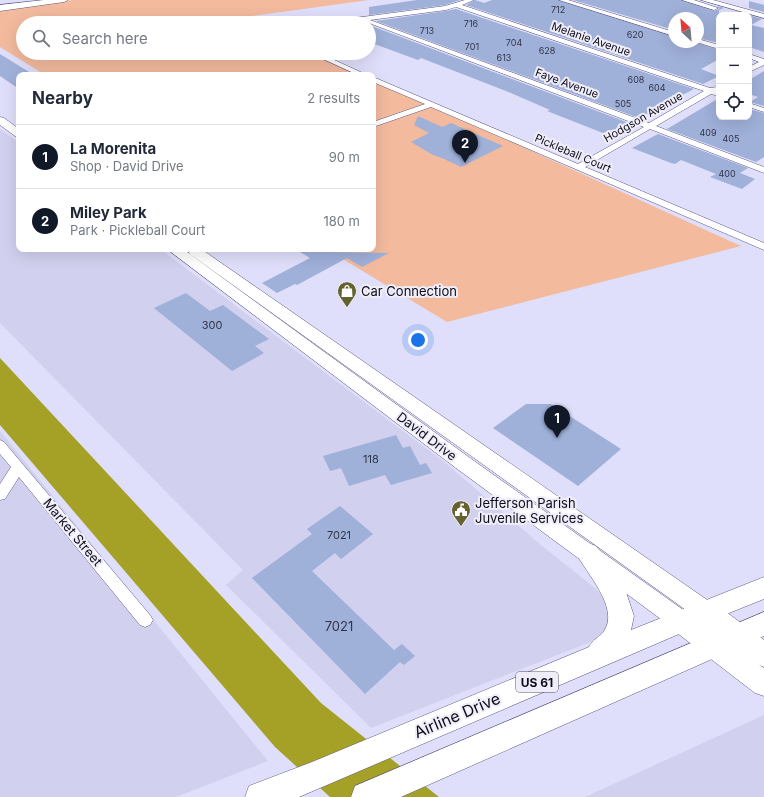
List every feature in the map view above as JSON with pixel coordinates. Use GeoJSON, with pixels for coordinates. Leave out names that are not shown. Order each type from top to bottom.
{"type":"FeatureCollection","features":[{"type":"Feature","properties":{"kind":"highway"},"geometry":{"type":"LineString","coordinates":[[588,554],[614,592],[621,616],[616,637],[596,656]]}},
{"type":"Feature","properties":{"kind":"highway","name":"Airline Drive"},"geometry":{"type":"LineString","coordinates":[[260,797],[312,777],[596,656],[764,588]]}},
{"type":"Feature","properties":{"kind":"highway","name":"US 61"},"geometry":{"type":"LineString","coordinates":[[366,797],[764,624]]}},
{"type":"Feature","properties":{"kind":"main road"},"geometry":{"type":"LineString","coordinates":[[0,8],[64,0]]}},
{"type":"Feature","properties":{"kind":"main road"},"geometry":{"type":"LineString","coordinates":[[0,112],[16,123]]}},
{"type":"Feature","properties":{"kind":"main road"},"geometry":{"type":"LineString","coordinates":[[0,120],[16,132]]}},
{"type":"Feature","properties":{"kind":"main road","name":"David Drive"},"geometry":{"type":"LineString","coordinates":[[178,252],[588,554],[693,616]]}},
{"type":"Feature","properties":{"kind":"main road","name":"David Drive"},"geometry":{"type":"LineString","coordinates":[[197,252],[693,616]]}},
{"type":"Feature","properties":{"kind":"main road"},"geometry":{"type":"LineString","coordinates":[[693,616],[738,635],[764,655]]}},
{"type":"Feature","properties":{"kind":"main road"},"geometry":{"type":"LineString","coordinates":[[693,616],[713,645],[764,684]]}},
{"type":"Feature","properties":{"kind":"street"},"geometry":{"type":"LineString","coordinates":[[376,17],[456,5],[470,0]]}},
{"type":"Feature","properties":{"kind":"street"},"geometry":{"type":"LineString","coordinates":[[562,0],[668,32]]}},
{"type":"Feature","properties":{"kind":"street"},"geometry":{"type":"LineString","coordinates":[[686,0],[731,12]]}},
{"type":"Feature","properties":{"kind":"street"},"geometry":{"type":"LineString","coordinates":[[705,0],[764,16]]}},
{"type":"Feature","properties":{"kind":"street","name":"Melanie Avenue"},"geometry":{"type":"LineString","coordinates":[[456,5],[716,93]]}},
{"type":"Feature","properties":{"kind":"street"},"geometry":{"type":"LineString","coordinates":[[752,18],[764,21]]}},
{"type":"Feature","properties":{"kind":"street","name":"Faye Avenue"},"geometry":{"type":"LineString","coordinates":[[376,24],[764,170]]}},
{"type":"Feature","properties":{"kind":"street"},"geometry":{"type":"LineString","coordinates":[[704,43],[716,46]]}},
{"type":"Feature","properties":{"kind":"street"},"geometry":{"type":"LineString","coordinates":[[752,57],[764,61]]}},
{"type":"Feature","properties":{"kind":"street"},"geometry":{"type":"LineString","coordinates":[[329,60],[357,72]]}},
{"type":"Feature","properties":{"kind":"street"},"geometry":{"type":"LineString","coordinates":[[752,68],[764,61]]}},
{"type":"Feature","properties":{"kind":"street","name":"Pickleball Court"},"geometry":{"type":"LineString","coordinates":[[376,80],[764,247]]}},
{"type":"Feature","properties":{"kind":"street","name":"Hodgson Avenue"},"geometry":{"type":"LineString","coordinates":[[578,168],[716,89]]}},
{"type":"Feature","properties":{"kind":"street"},"geometry":{"type":"LineString","coordinates":[[376,124],[432,104]]}},
{"type":"Feature","properties":{"kind":"street"},"geometry":{"type":"LineString","coordinates":[[752,105],[764,110]]}},
{"type":"Feature","properties":{"kind":"street","name":"Market Street"},"geometry":{"type":"LineString","coordinates":[[0,445],[145,620]]}},
{"type":"Feature","properties":{"kind":"street"},"geometry":{"type":"LineString","coordinates":[[0,495],[18,468]]}},
{"type":"Feature","properties":{"kind":"shaded area"},"geometry":{"type":"Polygon","coordinates":[[[73,0],[369,0],[252,16],[16,16],[16,57],[0,47],[0,9],[73,0]]]}},
{"type":"Feature","properties":{"kind":"shaded area"},"geometry":{"type":"Polygon","coordinates":[[[21,60],[326,60],[356,72],[40,72],[21,60]]]}},
{"type":"Feature","properties":{"kind":"shaded area"},"geometry":{"type":"Polygon","coordinates":[[[376,80],[741,246],[447,322],[331,252],[376,252],[376,80]]]}},
{"type":"Feature","properties":{"kind":"shaded area"},"geometry":{"type":"Polygon","coordinates":[[[0,129],[16,141],[16,252],[164,252],[443,461],[541,545],[595,588],[605,599],[610,610],[609,626],[601,636],[588,643],[371,728],[226,585],[243,570],[0,323],[0,129]]]}},
{"type":"Feature","properties":{"kind":"shaded area"},"geometry":{"type":"Polygon","coordinates":[[[0,358],[321,703],[439,797],[330,797],[275,747],[0,425],[0,358]]]}},
{"type":"Feature","properties":{"kind":"shaded area"},"geometry":{"type":"Polygon","coordinates":[[[0,431],[268,761],[176,797],[0,797],[0,431]]]}},
{"type":"Feature","properties":{"kind":"shaded area"},"geometry":{"type":"Polygon","coordinates":[[[764,715],[764,797],[585,797],[764,715]]]}},
{"type":"Feature","properties":{"kind":"building"},"geometry":{"type":"Polygon","coordinates":[[[417,0],[460,0],[445,5],[369,15],[369,7],[417,0]]]}},
{"type":"Feature","properties":{"kind":"building"},"geometry":{"type":"Polygon","coordinates":[[[475,0],[484,3],[492,0],[558,0],[668,35],[668,48],[704,48],[704,45],[716,49],[716,61],[701,69],[716,75],[716,78],[703,84],[466,5],[475,0]]]}},
{"type":"Feature","properties":{"kind":"building"},"geometry":{"type":"Polygon","coordinates":[[[573,0],[681,0],[714,11],[719,9],[718,6],[724,8],[719,10],[719,12],[716,12],[716,42],[704,39],[704,12],[668,12],[668,28],[573,0]]]}},
{"type":"Feature","properties":{"kind":"building"},"geometry":{"type":"Polygon","coordinates":[[[749,1],[764,5],[764,12],[749,8],[749,1]]]}},
{"type":"Feature","properties":{"kind":"building"},"geometry":{"type":"Polygon","coordinates":[[[456,9],[694,89],[639,118],[376,21],[456,9]]]}},
{"type":"Feature","properties":{"kind":"building"},"geometry":{"type":"Polygon","coordinates":[[[752,16],[762,19],[752,24],[752,16]]]}},
{"type":"Feature","properties":{"kind":"building"},"geometry":{"type":"Polygon","coordinates":[[[752,25],[764,28],[764,52],[752,48],[752,25]]]}},
{"type":"Feature","properties":{"kind":"building"},"geometry":{"type":"Polygon","coordinates":[[[376,28],[629,123],[614,131],[610,130],[603,133],[547,111],[550,110],[506,91],[421,58],[418,60],[376,45],[376,28]]]}},
{"type":"Feature","properties":{"kind":"building"},"geometry":{"type":"Polygon","coordinates":[[[0,54],[29,72],[16,72],[16,87],[0,76],[0,54]]]}},
{"type":"Feature","properties":{"kind":"building"},"geometry":{"type":"Polygon","coordinates":[[[764,71],[764,106],[752,103],[752,101],[758,97],[752,95],[752,78],[764,71]]]}},
{"type":"Feature","properties":{"kind":"building"},"geometry":{"type":"Polygon","coordinates":[[[716,100],[716,120],[752,120],[752,110],[764,113],[764,157],[756,162],[667,129],[716,100]]]}},
{"type":"Feature","properties":{"kind":"building"},"geometry":{"type":"Polygon","coordinates":[[[418,116],[442,127],[451,123],[503,146],[461,167],[433,155],[411,142],[429,133],[414,125],[418,116]]]}},
{"type":"Feature","properties":{"kind":"building"},"geometry":{"type":"Polygon","coordinates":[[[658,134],[748,168],[740,173],[755,179],[742,189],[710,177],[716,174],[681,160],[675,164],[632,148],[658,134]]]}},
{"type":"Feature","properties":{"kind":"building"},"geometry":{"type":"Polygon","coordinates":[[[300,252],[389,253],[362,267],[347,258],[297,285],[295,284],[277,293],[262,283],[310,258],[300,252]]]}},
{"type":"Feature","properties":{"kind":"building"},"geometry":{"type":"Polygon","coordinates":[[[186,293],[210,311],[223,305],[269,339],[255,346],[264,353],[232,371],[154,308],[186,293]]]}},
{"type":"Feature","properties":{"kind":"building"},"geometry":{"type":"Polygon","coordinates":[[[526,404],[551,404],[621,449],[578,486],[493,428],[526,404]]]}},
{"type":"Feature","properties":{"kind":"building"},"geometry":{"type":"Polygon","coordinates":[[[396,435],[403,448],[410,446],[420,465],[426,463],[432,473],[391,485],[385,475],[349,486],[341,468],[330,471],[323,456],[396,435]]]}},
{"type":"Feature","properties":{"kind":"building"},"geometry":{"type":"Polygon","coordinates":[[[340,506],[373,534],[341,559],[335,553],[312,571],[394,650],[402,644],[415,656],[404,665],[400,662],[365,694],[252,578],[312,534],[307,529],[340,506]]]}},
{"type":"Feature","properties":{"kind":"place","name":"Miley Park"},"geometry":{"type":"Point","coordinates":[465,163]}},
{"type":"Feature","properties":{"kind":"place","name":"Car Connection"},"geometry":{"type":"Point","coordinates":[347,308]}},
{"type":"Feature","properties":{"kind":"place","name":"La Morenita"},"geometry":{"type":"Point","coordinates":[557,438]}},
{"type":"Feature","properties":{"kind":"place","name":"Jefferson Parish Juvenile Services"},"geometry":{"type":"Point","coordinates":[461,527]}}]}
